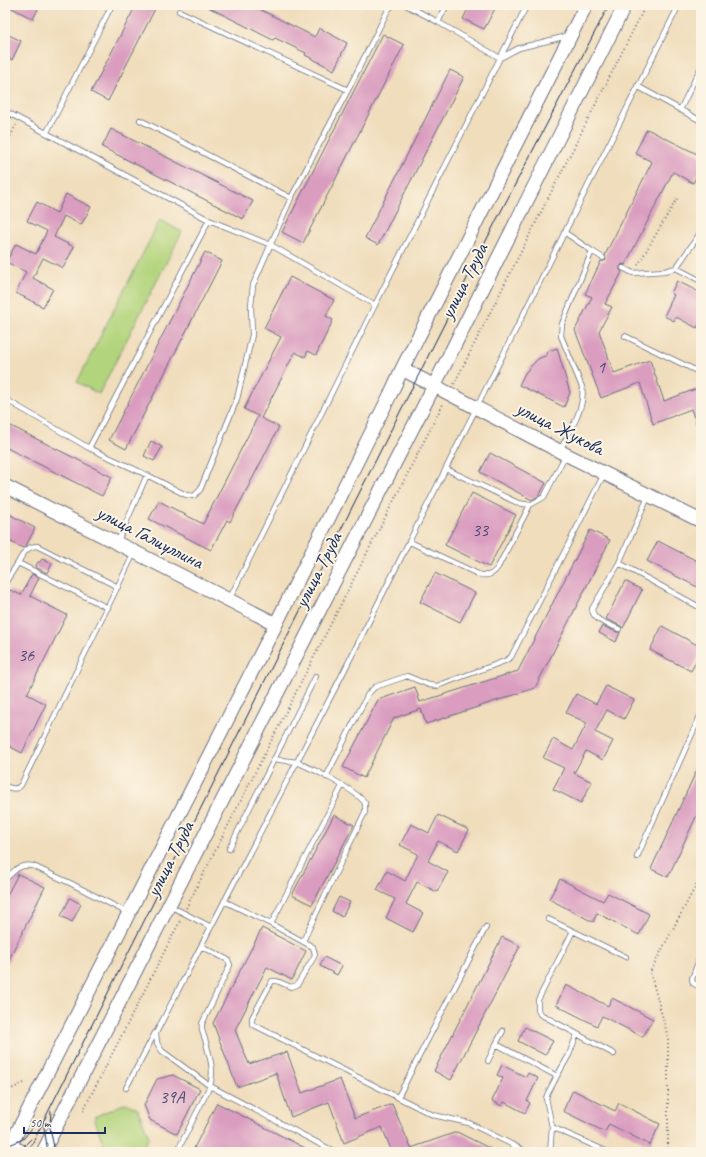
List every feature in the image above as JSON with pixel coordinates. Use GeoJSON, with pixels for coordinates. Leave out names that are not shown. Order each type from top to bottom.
{"type":"FeatureCollection","features":[{"type":"Feature","properties":{"kind":"main road","name":"улица Труда"},"geometry":{"type":"LineString","coordinates":[[11,1149],[586,5]]}},
{"type":"Feature","properties":{"kind":"main road","name":"улица Труда"},"geometry":{"type":"LineString","coordinates":[[43,1152],[434,386],[625,5]]}},
{"type":"Feature","properties":{"kind":"main road","name":"улица Жукова"},"geometry":{"type":"LineString","coordinates":[[402,369],[604,474],[701,521]]}},
{"type":"Feature","properties":{"kind":"main road","name":"улица Галиуллина"},"geometry":{"type":"LineString","coordinates":[[5,486],[276,624]]}},
{"type":"Feature","properties":{"kind":"lane"},"geometry":{"type":"LineString","coordinates":[[46,132],[112,5]]}},
{"type":"Feature","properties":{"kind":"lane"},"geometry":{"type":"LineString","coordinates":[[5,399],[89,448],[186,495],[194,496],[200,490],[237,399],[252,335],[251,306],[253,285],[291,198],[388,10],[393,5]]}},
{"type":"Feature","properties":{"kind":"lane"},"geometry":{"type":"LineString","coordinates":[[406,5],[500,58]]}},
{"type":"Feature","properties":{"kind":"lane"},"geometry":{"type":"LineString","coordinates":[[438,22],[447,5]]}},
{"type":"Feature","properties":{"kind":"lane"},"geometry":{"type":"LineString","coordinates":[[229,600],[375,305],[527,5]]}},
{"type":"Feature","properties":{"kind":"lane"},"geometry":{"type":"LineString","coordinates":[[126,1088],[297,763],[410,542],[679,5]]}},
{"type":"Feature","properties":{"kind":"lane"},"geometry":{"type":"LineString","coordinates":[[179,10],[348,90]]}},
{"type":"Feature","properties":{"kind":"lane"},"geometry":{"type":"LineString","coordinates":[[500,58],[519,48],[571,35]]}},
{"type":"Feature","properties":{"kind":"lane"},"geometry":{"type":"LineString","coordinates":[[680,110],[701,67]]}},
{"type":"Feature","properties":{"kind":"lane"},"geometry":{"type":"LineString","coordinates":[[638,86],[701,122]]}},
{"type":"Feature","properties":{"kind":"lane"},"geometry":{"type":"LineString","coordinates":[[5,111],[208,220],[271,245],[375,305]]}},
{"type":"Feature","properties":{"kind":"lane"},"geometry":{"type":"LineString","coordinates":[[140,120],[291,198]]}},
{"type":"Feature","properties":{"kind":"lane"},"geometry":{"type":"LineString","coordinates":[[89,448],[208,220]]}},
{"type":"Feature","properties":{"kind":"lane"},"geometry":{"type":"LineString","coordinates":[[564,232],[604,258]]}},
{"type":"Feature","properties":{"kind":"lane"},"geometry":{"type":"LineString","coordinates":[[623,268],[633,273],[665,271],[676,268],[701,232]]}},
{"type":"Feature","properties":{"kind":"lane"},"geometry":{"type":"LineString","coordinates":[[410,542],[478,574],[484,576],[490,575],[495,572],[498,567],[530,505],[544,497],[563,453],[584,395],[561,336],[562,324],[592,251]]}},
{"type":"Feature","properties":{"kind":"lane"},"geometry":{"type":"LineString","coordinates":[[676,268],[701,281]]}},
{"type":"Feature","properties":{"kind":"lane"},"geometry":{"type":"LineString","coordinates":[[625,336],[701,373]]}},
{"type":"Feature","properties":{"kind":"lane"},"geometry":{"type":"LineString","coordinates":[[446,469],[518,503],[530,505]]}},
{"type":"Feature","properties":{"kind":"lane"},"geometry":{"type":"LineString","coordinates":[[326,777],[368,694],[372,689],[407,676],[430,685],[437,686],[506,661],[511,657],[604,474]]}},
{"type":"Feature","properties":{"kind":"lane"},"geometry":{"type":"LineString","coordinates":[[118,543],[147,475]]}},
{"type":"Feature","properties":{"kind":"lane"},"geometry":{"type":"LineString","coordinates":[[619,629],[597,619],[592,609],[619,563],[649,495]]}},
{"type":"Feature","properties":{"kind":"lane"},"geometry":{"type":"LineString","coordinates":[[5,583],[26,550],[29,547],[37,546],[118,587]]}},
{"type":"Feature","properties":{"kind":"lane"},"geometry":{"type":"LineString","coordinates":[[5,786],[14,789],[21,785],[135,552]]}},
{"type":"Feature","properties":{"kind":"lane"},"geometry":{"type":"LineString","coordinates":[[18,563],[108,608]]}},
{"type":"Feature","properties":{"kind":"lane"},"geometry":{"type":"LineString","coordinates":[[619,563],[701,608]]}},
{"type":"Feature","properties":{"kind":"lane"},"geometry":{"type":"LineString","coordinates":[[229,849],[316,676]]}},
{"type":"Feature","properties":{"kind":"lane"},"geometry":{"type":"LineString","coordinates":[[638,857],[701,714]]}},
{"type":"Feature","properties":{"kind":"lane"},"geometry":{"type":"LineString","coordinates":[[274,760],[297,763],[342,786],[363,800],[365,803],[365,812],[303,941]]}},
{"type":"Feature","properties":{"kind":"lane"},"geometry":{"type":"LineString","coordinates":[[271,924],[342,786]]}},
{"type":"Feature","properties":{"kind":"lane"},"geometry":{"type":"LineString","coordinates":[[5,880],[21,866],[27,864],[70,883],[129,914]]}},
{"type":"Feature","properties":{"kind":"lane"},"geometry":{"type":"LineString","coordinates":[[224,901],[303,941],[313,947],[315,954],[298,985],[291,987],[277,980],[272,981],[252,1018],[252,1024],[433,1115],[469,1123],[528,1152]]}},
{"type":"Feature","properties":{"kind":"lane"},"geometry":{"type":"LineString","coordinates":[[169,905],[211,927]]}},
{"type":"Feature","properties":{"kind":"lane"},"geometry":{"type":"LineString","coordinates":[[548,919],[626,957]]}},
{"type":"Feature","properties":{"kind":"lane"},"geometry":{"type":"LineString","coordinates":[[398,1097],[486,927]]}},
{"type":"Feature","properties":{"kind":"lane"},"geometry":{"type":"LineString","coordinates":[[573,931],[537,1005],[538,1010],[544,1017],[614,1054]]}},
{"type":"Feature","properties":{"kind":"lane"},"geometry":{"type":"LineString","coordinates":[[177,1152],[213,1078],[213,1068],[202,1031],[202,1024],[230,965],[228,960],[201,946]]}},
{"type":"Feature","properties":{"kind":"lane"},"geometry":{"type":"LineString","coordinates":[[701,954],[692,979],[693,983],[701,988]]}},
{"type":"Feature","properties":{"kind":"lane"},"geometry":{"type":"LineString","coordinates":[[488,1061],[503,1031]]}},
{"type":"Feature","properties":{"kind":"lane"},"geometry":{"type":"LineString","coordinates":[[156,1033],[157,1043],[162,1051],[210,1086],[335,1152]]}},
{"type":"Feature","properties":{"kind":"lane"},"geometry":{"type":"LineString","coordinates":[[550,1152],[552,1127],[546,1098],[569,1055],[577,1034]]}},
{"type":"Feature","properties":{"kind":"lane"},"geometry":{"type":"LineString","coordinates":[[496,1044],[557,1076]]}},
{"type":"Feature","properties":{"kind":"lane"},"geometry":{"type":"LineString","coordinates":[[552,1127],[608,1152]]}},
{"type":"Feature","properties":{"kind":"path"},"geometry":{"type":"LineString","coordinates":[[83,1111],[646,5]]}},
{"type":"Feature","properties":{"kind":"path"},"geometry":{"type":"LineString","coordinates":[[5,147],[19,118]]}},
{"type":"Feature","properties":{"kind":"path"},"geometry":{"type":"LineString","coordinates":[[633,273],[678,197]]}},
{"type":"Feature","properties":{"kind":"path"},"geometry":{"type":"LineString","coordinates":[[668,1152],[668,1037],[650,972],[701,876]]}},
{"type":"Feature","properties":{"kind":"path"},"geometry":{"type":"LineString","coordinates":[[5,1092],[26,1082]]}},
{"type":"Feature","properties":{"kind":"green space"},"geometry":{"type":"Polygon","coordinates":[[[160,220],[182,232],[99,394],[77,382],[160,220]]]}},
{"type":"Feature","properties":{"kind":"green space"},"geometry":{"type":"Polygon","coordinates":[[[126,1103],[138,1109],[149,1137],[141,1152],[106,1152],[94,1117],[126,1103]]]}},
{"type":"Feature","properties":{"kind":"building"},"geometry":{"type":"Polygon","coordinates":[[[6,5],[40,5],[33,19],[6,5]]]}},
{"type":"Feature","properties":{"kind":"building"},"geometry":{"type":"Polygon","coordinates":[[[136,5],[157,5],[108,101],[91,92],[136,5]]]}},
{"type":"Feature","properties":{"kind":"building"},"geometry":{"type":"Polygon","coordinates":[[[204,5],[251,5],[315,37],[319,28],[347,43],[334,70],[305,55],[306,53],[275,38],[273,40],[204,5]]]}},
{"type":"Feature","properties":{"kind":"building"},"geometry":{"type":"Polygon","coordinates":[[[470,5],[497,5],[484,29],[463,19],[470,5]]]}},
{"type":"Feature","properties":{"kind":"building"},"geometry":{"type":"Polygon","coordinates":[[[5,33],[21,41],[12,60],[5,56],[5,33]]]}},
{"type":"Feature","properties":{"kind":"building"},"geometry":{"type":"Polygon","coordinates":[[[383,34],[404,45],[303,243],[282,232],[383,34]]]}},
{"type":"Feature","properties":{"kind":"building"},"geometry":{"type":"Polygon","coordinates":[[[450,70],[464,77],[378,245],[365,238],[450,70]]]}},
{"type":"Feature","properties":{"kind":"building"},"geometry":{"type":"Polygon","coordinates":[[[111,129],[253,201],[243,219],[102,147],[111,129]]]}},
{"type":"Feature","properties":{"kind":"building"},"geometry":{"type":"Polygon","coordinates":[[[647,129],[701,156],[701,168],[693,183],[673,172],[625,265],[622,264],[620,267],[622,272],[605,304],[612,307],[599,331],[614,373],[650,360],[664,401],[701,387],[701,434],[691,409],[653,424],[640,383],[601,398],[575,330],[592,297],[585,294],[601,261],[606,260],[605,255],[652,162],[635,153],[647,129]]]}},
{"type":"Feature","properties":{"kind":"building"},"geometry":{"type":"Polygon","coordinates":[[[66,194],[91,207],[81,225],[64,216],[54,237],[74,247],[63,268],[43,258],[33,278],[53,289],[43,307],[16,293],[26,272],[6,262],[16,244],[36,254],[47,231],[27,221],[37,202],[57,213],[66,194]]]}},
{"type":"Feature","properties":{"kind":"building"},"geometry":{"type":"Polygon","coordinates":[[[205,252],[222,261],[126,449],[109,440],[205,252]]]}},
{"type":"Feature","properties":{"kind":"building"},"geometry":{"type":"Polygon","coordinates":[[[290,277],[334,300],[326,316],[333,320],[316,355],[308,351],[305,357],[295,352],[261,418],[279,427],[230,522],[227,520],[211,550],[149,519],[159,501],[203,524],[258,416],[244,409],[281,337],[264,328],[290,277]]]}},
{"type":"Feature","properties":{"kind":"building"},"geometry":{"type":"Polygon","coordinates":[[[677,281],[701,293],[701,320],[697,328],[676,317],[674,321],[664,316],[674,295],[671,293],[677,281]]]}},
{"type":"Feature","properties":{"kind":"building"},"geometry":{"type":"Polygon","coordinates":[[[557,348],[570,393],[564,407],[519,385],[525,373],[538,359],[547,355],[546,352],[557,348]]]}},
{"type":"Feature","properties":{"kind":"building"},"geometry":{"type":"Polygon","coordinates":[[[5,423],[112,477],[102,496],[5,447],[5,423]]]}},
{"type":"Feature","properties":{"kind":"building"},"geometry":{"type":"Polygon","coordinates":[[[151,441],[162,447],[154,461],[144,456],[151,441]]]}},
{"type":"Feature","properties":{"kind":"building"},"geometry":{"type":"Polygon","coordinates":[[[490,453],[546,483],[539,496],[532,500],[480,472],[490,453]]]}},
{"type":"Feature","properties":{"kind":"building"},"geometry":{"type":"Polygon","coordinates":[[[472,493],[516,515],[489,567],[445,545],[472,493]]]}},
{"type":"Feature","properties":{"kind":"building"},"geometry":{"type":"Polygon","coordinates":[[[5,512],[35,528],[26,546],[23,548],[5,539],[5,512]]]}},
{"type":"Feature","properties":{"kind":"building"},"geometry":{"type":"Polygon","coordinates":[[[590,530],[610,540],[535,688],[426,724],[421,709],[394,718],[364,778],[343,767],[378,700],[415,687],[420,702],[518,671],[590,530]]]}},
{"type":"Feature","properties":{"kind":"building"},"geometry":{"type":"Polygon","coordinates":[[[658,541],[701,563],[701,589],[647,561],[658,541]]]}},
{"type":"Feature","properties":{"kind":"building"},"geometry":{"type":"Polygon","coordinates":[[[42,559],[52,564],[47,573],[35,567],[42,559]]]}},
{"type":"Feature","properties":{"kind":"building"},"geometry":{"type":"Polygon","coordinates":[[[435,573],[475,593],[460,622],[420,602],[435,573]]]}},
{"type":"Feature","properties":{"kind":"building"},"geometry":{"type":"Polygon","coordinates":[[[32,574],[39,578],[30,596],[67,615],[27,694],[46,704],[22,753],[5,744],[5,600],[10,590],[21,595],[32,574]]]}},
{"type":"Feature","properties":{"kind":"building"},"geometry":{"type":"Polygon","coordinates":[[[625,581],[642,590],[623,628],[606,619],[625,581]]]}},
{"type":"Feature","properties":{"kind":"building"},"geometry":{"type":"Polygon","coordinates":[[[602,626],[620,632],[616,642],[599,633],[602,626]]]}},
{"type":"Feature","properties":{"kind":"building"},"geometry":{"type":"Polygon","coordinates":[[[662,626],[701,647],[701,652],[691,671],[650,650],[662,626]]]}},
{"type":"Feature","properties":{"kind":"building"},"geometry":{"type":"Polygon","coordinates":[[[606,686],[634,700],[624,719],[607,710],[595,732],[613,741],[603,760],[586,751],[574,773],[592,782],[581,803],[553,789],[564,768],[543,758],[553,739],[573,750],[587,723],[566,713],[576,694],[596,704],[606,686]]]}},
{"type":"Feature","properties":{"kind":"building"},"geometry":{"type":"Polygon","coordinates":[[[701,761],[701,806],[668,877],[651,869],[701,761]]]}},
{"type":"Feature","properties":{"kind":"building"},"geometry":{"type":"Polygon","coordinates":[[[334,815],[354,825],[312,905],[292,895],[334,815]]]}},
{"type":"Feature","properties":{"kind":"building"},"geometry":{"type":"Polygon","coordinates":[[[438,815],[469,830],[458,851],[438,841],[428,861],[448,872],[437,892],[417,882],[406,904],[423,913],[413,932],[386,918],[395,899],[377,890],[387,871],[405,881],[418,854],[400,845],[411,824],[429,833],[438,815]]]}},
{"type":"Feature","properties":{"kind":"building"},"geometry":{"type":"Polygon","coordinates":[[[18,874],[45,887],[5,967],[5,899],[18,874]]]}},
{"type":"Feature","properties":{"kind":"building"},"geometry":{"type":"Polygon","coordinates":[[[560,879],[603,901],[608,893],[649,914],[639,935],[597,913],[593,922],[549,899],[560,879]]]}},
{"type":"Feature","properties":{"kind":"building"},"geometry":{"type":"Polygon","coordinates":[[[339,897],[350,902],[342,917],[332,911],[339,897]]]}},
{"type":"Feature","properties":{"kind":"building"},"geometry":{"type":"Polygon","coordinates":[[[70,898],[81,904],[72,922],[61,916],[70,898]]]}},
{"type":"Feature","properties":{"kind":"building"},"geometry":{"type":"Polygon","coordinates":[[[262,928],[306,951],[292,980],[267,967],[235,1030],[249,1064],[287,1052],[302,1093],[340,1079],[355,1118],[392,1104],[411,1148],[457,1132],[497,1152],[392,1152],[382,1127],[344,1143],[329,1102],[291,1117],[276,1073],[237,1087],[213,1023],[262,928]]]}},
{"type":"Feature","properties":{"kind":"building"},"geometry":{"type":"Polygon","coordinates":[[[502,937],[520,946],[451,1080],[434,1071],[502,937]]]}},
{"type":"Feature","properties":{"kind":"building"},"geometry":{"type":"Polygon","coordinates":[[[324,957],[342,966],[337,975],[320,966],[324,957]]]}},
{"type":"Feature","properties":{"kind":"building"},"geometry":{"type":"Polygon","coordinates":[[[566,985],[608,1006],[612,998],[653,1019],[643,1037],[602,1016],[597,1026],[556,1005],[566,985]]]}},
{"type":"Feature","properties":{"kind":"building"},"geometry":{"type":"Polygon","coordinates":[[[525,1027],[553,1041],[545,1055],[518,1041],[525,1027]]]}},
{"type":"Feature","properties":{"kind":"building"},"geometry":{"type":"Polygon","coordinates":[[[502,1065],[526,1077],[528,1073],[538,1078],[527,1101],[530,1103],[525,1113],[504,1102],[502,1106],[492,1101],[503,1078],[497,1075],[502,1065]]]}},
{"type":"Feature","properties":{"kind":"building"},"geometry":{"type":"Polygon","coordinates":[[[173,1075],[200,1089],[177,1134],[150,1120],[144,1105],[157,1079],[173,1075]]]}},
{"type":"Feature","properties":{"kind":"building"},"geometry":{"type":"Polygon","coordinates":[[[573,1090],[615,1111],[619,1103],[660,1124],[650,1145],[609,1124],[605,1132],[563,1111],[573,1090]]]}},
{"type":"Feature","properties":{"kind":"building"},"geometry":{"type":"Polygon","coordinates":[[[217,1103],[313,1152],[203,1152],[194,1148],[217,1103]]]}},
{"type":"Feature","properties":{"kind":"tram line"},"geometry":{"type":"LineString","coordinates":[[28,1152],[497,219],[609,5]]}},
{"type":"Feature","properties":{"kind":"tram line"},"geometry":{"type":"LineString","coordinates":[[51,1111],[50,1128],[55,1152]]}},
{"type":"Feature","properties":{"kind":"tram line"},"geometry":{"type":"LineString","coordinates":[[5,1147],[23,1139],[38,1121]]}},
{"type":"Feature","properties":{"kind":"tram line"},"geometry":{"type":"LineString","coordinates":[[43,1121],[48,1152]]}},
{"type":"Feature","properties":{"kind":"tram line"},"geometry":{"type":"LineString","coordinates":[[18,1152],[31,1139]]}}]}
